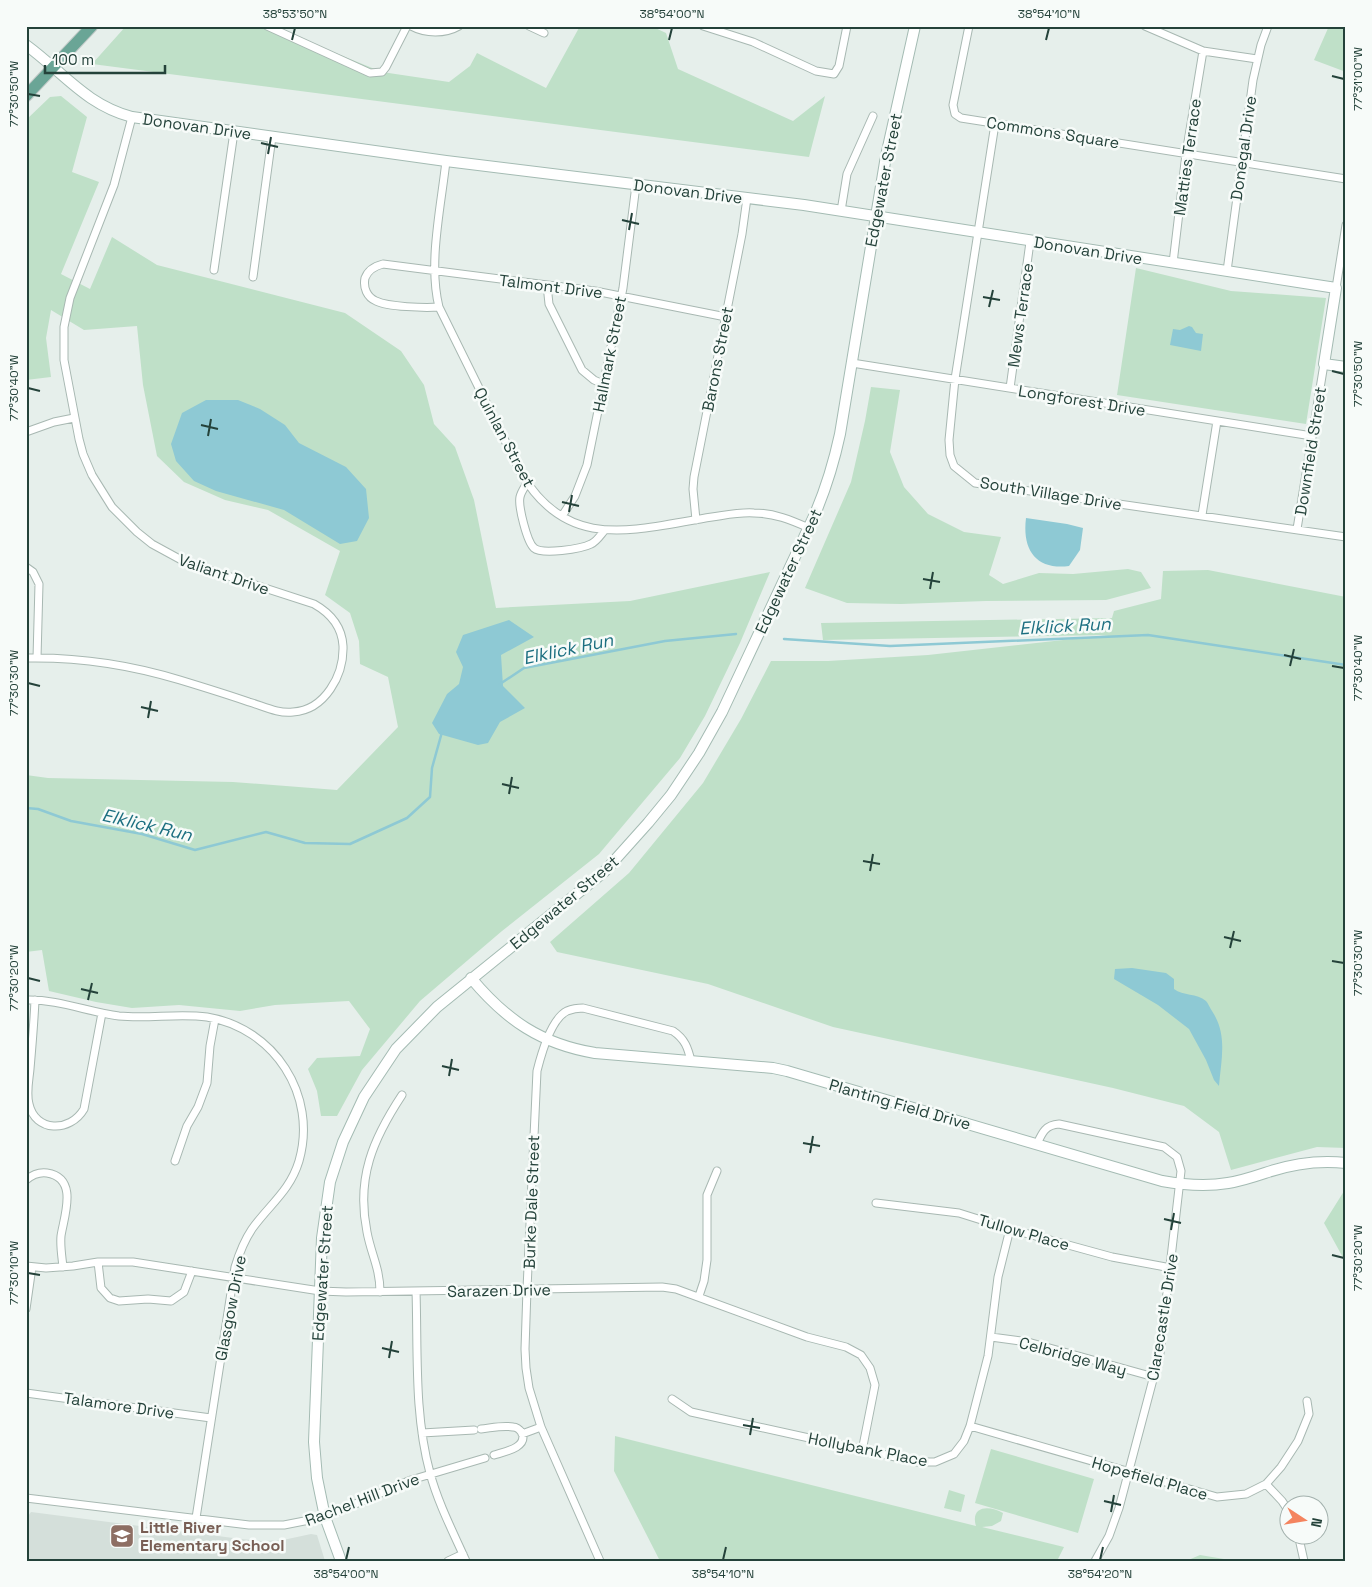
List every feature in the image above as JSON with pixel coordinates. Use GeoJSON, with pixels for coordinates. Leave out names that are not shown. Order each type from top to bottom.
{"type":"FeatureCollection","features":[{"type":"Feature","properties":{"kind":"main road"},"geometry":{"type":"LineString","coordinates":[[26,96],[92,26]]}},
{"type":"Feature","properties":{"kind":"street"},"geometry":{"type":"LineString","coordinates":[[267,26],[370,73],[382,72],[393,57],[407,26]]}},
{"type":"Feature","properties":{"kind":"street"},"geometry":{"type":"LineString","coordinates":[[411,26],[428,31],[436,31],[449,30],[459,26]]}},
{"type":"Feature","properties":{"kind":"street"},"geometry":{"type":"LineString","coordinates":[[529,26],[544,33]]}},
{"type":"Feature","properties":{"kind":"street"},"geometry":{"type":"LineString","coordinates":[[703,26],[753,42],[827,74],[834,74],[838,66],[848,26]]}},
{"type":"Feature","properties":{"kind":"street","name":"Edgewater Street"},"geometry":{"type":"LineString","coordinates":[[342,1561],[325,1517],[317,1478],[314,1442],[322,1238],[330,1182],[343,1142],[364,1097],[396,1049],[436,1007],[605,870],[672,794],[718,720],[809,528],[825,490],[834,460],[852,363],[875,216],[892,128],[916,26]]}},
{"type":"Feature","properties":{"kind":"street","name":"Commons Square"},"geometry":{"type":"LineString","coordinates":[[968,26],[953,106],[955,114],[961,118],[1241,162]]}},
{"type":"Feature","properties":{"kind":"street"},"geometry":{"type":"LineString","coordinates":[[1145,26],[1203,51],[1257,59]]}},
{"type":"Feature","properties":{"kind":"street","name":"Donegal Drive"},"geometry":{"type":"LineString","coordinates":[[1227,271],[1257,59],[1268,26]]}},
{"type":"Feature","properties":{"kind":"street","name":"Donovan Drive"},"geometry":{"type":"LineString","coordinates":[[26,46],[92,100],[105,108],[132,117],[446,162],[841,211],[1030,242],[1336,288]]}},
{"type":"Feature","properties":{"kind":"street","name":"Matties Terrace"},"geometry":{"type":"LineString","coordinates":[[1173,263],[1186,154],[1203,51]]}},
{"type":"Feature","properties":{"kind":"street"},"geometry":{"type":"LineString","coordinates":[[841,211],[847,174],[873,116]]}},
{"type":"Feature","properties":{"kind":"street","name":"Valiant Drive"},"geometry":{"type":"LineString","coordinates":[[26,658],[94,662],[150,672],[276,710],[293,712],[312,707],[328,694],[334,684],[343,651],[341,632],[323,609],[314,604],[185,562],[168,554],[137,532],[112,507],[92,475],[83,454],[74,418],[64,360],[63,336],[66,313],[70,298],[114,185],[132,117]]}},
{"type":"Feature","properties":{"kind":"street","name":"South Village Drive"},"geometry":{"type":"LineString","coordinates":[[995,124],[955,380],[949,440],[950,455],[954,466],[975,483],[1297,529],[1346,538]]}},
{"type":"Feature","properties":{"kind":"street"},"geometry":{"type":"LineString","coordinates":[[214,270],[234,132]]}},
{"type":"Feature","properties":{"kind":"street"},"geometry":{"type":"LineString","coordinates":[[253,277],[272,137]]}},
{"type":"Feature","properties":{"kind":"street","name":"Quinlan Street"},"geometry":{"type":"LineString","coordinates":[[446,162],[434,271],[439,307],[527,483],[538,498],[562,516],[576,523],[604,531],[632,531],[737,514],[756,513],[788,519],[809,528]]}},
{"type":"Feature","properties":{"kind":"street"},"geometry":{"type":"LineString","coordinates":[[1241,162],[1346,179]]}},
{"type":"Feature","properties":{"kind":"street","name":"Hallmark Street"},"geometry":{"type":"LineString","coordinates":[[562,516],[575,496],[587,465],[621,296],[636,185]]}},
{"type":"Feature","properties":{"kind":"street","name":"Barons Street"},"geometry":{"type":"LineString","coordinates":[[696,520],[693,489],[694,477],[742,234],[747,198]]}},
{"type":"Feature","properties":{"kind":"street","name":"Downfield Street"},"geometry":{"type":"LineString","coordinates":[[1297,529],[1346,225]]}},
{"type":"Feature","properties":{"kind":"street","name":"Mews Terrace"},"geometry":{"type":"LineString","coordinates":[[1010,388],[1030,242]]}},
{"type":"Feature","properties":{"kind":"street","name":"Talmont Drive"},"geometry":{"type":"LineString","coordinates":[[439,307],[427,308],[377,302],[371,298],[365,288],[366,275],[370,270],[383,264],[621,296],[726,316]]}},
{"type":"Feature","properties":{"kind":"street"},"geometry":{"type":"LineString","coordinates":[[547,285],[549,304],[582,370],[594,380],[604,384]]}},
{"type":"Feature","properties":{"kind":"street","name":"Longforest Drive"},"geometry":{"type":"LineString","coordinates":[[852,363],[1312,436]]}},
{"type":"Feature","properties":{"kind":"street"},"geometry":{"type":"LineString","coordinates":[[1324,364],[1346,367]]}},
{"type":"Feature","properties":{"kind":"street"},"geometry":{"type":"LineString","coordinates":[[26,432],[54,422],[74,418]]}},
{"type":"Feature","properties":{"kind":"street"},"geometry":{"type":"LineString","coordinates":[[1202,515],[1217,421]]}},
{"type":"Feature","properties":{"kind":"street"},"geometry":{"type":"LineString","coordinates":[[527,483],[519,503],[528,538],[534,548],[546,552],[586,546],[595,542],[604,531]]}},
{"type":"Feature","properties":{"kind":"street"},"geometry":{"type":"LineString","coordinates":[[26,567],[33,572],[38,584],[37,658]]}},
{"type":"Feature","properties":{"kind":"street","name":"Planting Field Drive"},"geometry":{"type":"LineString","coordinates":[[471,978],[515,1022],[567,1048],[595,1053],[773,1068],[787,1071],[1162,1181],[1210,1185],[1228,1183],[1283,1167],[1303,1164],[1346,1163]]}},
{"type":"Feature","properties":{"kind":"street","name":"Glasgow Drive"},"geometry":{"type":"LineString","coordinates":[[26,1000],[58,1002],[102,1013],[139,1018],[192,1016],[215,1018],[233,1024],[263,1042],[276,1055],[294,1085],[303,1121],[302,1149],[293,1175],[280,1197],[247,1237],[238,1257],[233,1277],[196,1518]]}},
{"type":"Feature","properties":{"kind":"street"},"geometry":{"type":"LineString","coordinates":[[35,1000],[28,1101],[36,1117],[43,1123],[51,1126],[61,1126],[70,1123],[78,1118],[84,1109],[102,1013]]}},
{"type":"Feature","properties":{"kind":"street","name":"Burke Dale Street"},"geometry":{"type":"LineString","coordinates":[[600,1561],[540,1427],[529,1388],[526,1368],[525,1349],[535,1084],[538,1064],[554,1024],[562,1015],[574,1008],[583,1008],[673,1031],[685,1041],[691,1061]]}},
{"type":"Feature","properties":{"kind":"street"},"geometry":{"type":"LineString","coordinates":[[175,1161],[185,1132],[198,1107],[207,1083],[210,1046],[215,1018]]}},
{"type":"Feature","properties":{"kind":"street"},"geometry":{"type":"LineString","coordinates":[[380,1292],[379,1271],[365,1223],[364,1193],[368,1166],[376,1138],[402,1095]]}},
{"type":"Feature","properties":{"kind":"street","name":"Clarecastle Drive"},"geometry":{"type":"LineString","coordinates":[[1037,1144],[1047,1128],[1058,1124],[1160,1146],[1171,1151],[1177,1157],[1182,1171],[1160,1353],[1119,1508],[1109,1536],[1096,1561]]}},
{"type":"Feature","properties":{"kind":"street"},"geometry":{"type":"LineString","coordinates":[[699,1296],[706,1266],[707,1195],[717,1171]]}},
{"type":"Feature","properties":{"kind":"street"},"geometry":{"type":"LineString","coordinates":[[26,1180],[35,1174],[49,1173],[56,1176],[65,1185],[68,1198],[61,1242],[63,1267]]}},
{"type":"Feature","properties":{"kind":"street","name":"Tullow Place"},"geometry":{"type":"LineString","coordinates":[[876,1202],[959,1213],[1112,1258],[1170,1268]]}},
{"type":"Feature","properties":{"kind":"street","name":"Hollybank Place"},"geometry":{"type":"LineString","coordinates":[[672,1400],[691,1412],[918,1462],[935,1462],[954,1454],[964,1440],[970,1426],[985,1369],[992,1337],[998,1277],[1010,1229]]}},
{"type":"Feature","properties":{"kind":"street"},"geometry":{"type":"LineString","coordinates":[[98,1262],[101,1288],[107,1296],[118,1301],[148,1299],[171,1301],[184,1292],[192,1271]]}},
{"type":"Feature","properties":{"kind":"street","name":"Sarazen Drive"},"geometry":{"type":"LineString","coordinates":[[29,1267],[63,1267],[98,1262],[133,1262],[320,1290],[380,1292],[662,1286],[676,1289],[807,1337],[846,1347],[861,1355],[870,1368],[875,1385],[862,1450]]}},
{"type":"Feature","properties":{"kind":"street"},"geometry":{"type":"LineString","coordinates":[[26,1309],[29,1267]]}},
{"type":"Feature","properties":{"kind":"street"},"geometry":{"type":"LineString","coordinates":[[416,1291],[418,1399],[422,1433],[430,1474],[464,1558],[448,1561]]}},
{"type":"Feature","properties":{"kind":"street","name":"Celbridge Way"},"geometry":{"type":"LineString","coordinates":[[992,1337],[1028,1342],[1154,1377]]}},
{"type":"Feature","properties":{"kind":"street","name":"Talamore Drive"},"geometry":{"type":"LineString","coordinates":[[26,1392],[211,1418]]}},
{"type":"Feature","properties":{"kind":"street","name":"Hopefield Place"},"geometry":{"type":"LineString","coordinates":[[970,1426],[1218,1497],[1246,1494],[1266,1484],[1281,1467],[1298,1441],[1309,1414],[1307,1401]]}},
{"type":"Feature","properties":{"kind":"street"},"geometry":{"type":"LineString","coordinates":[[422,1433],[511,1426],[519,1429],[522,1439],[517,1447],[494,1455]]}},
{"type":"Feature","properties":{"kind":"street"},"geometry":{"type":"LineString","coordinates":[[522,1434],[540,1427]]}},
{"type":"Feature","properties":{"kind":"street","name":"Rachel Hill Drive"},"geometry":{"type":"LineString","coordinates":[[26,1498],[270,1526],[298,1523],[325,1517],[411,1480],[485,1458]]}},
{"type":"Feature","properties":{"kind":"street"},"geometry":{"type":"LineString","coordinates":[[1266,1484],[1280,1499]]}},
{"type":"Feature","properties":{"kind":"street"},"geometry":{"type":"LineString","coordinates":[[1300,1544],[1304,1561]]}},
{"type":"Feature","properties":{"kind":"shaded area","name":"Little River Elementary School"},"geometry":{"type":"Polygon","coordinates":[[[31,1512],[262,1541],[283,1540],[311,1534],[317,1535],[325,1561],[26,1561],[28,1516],[31,1512]]]}},
{"type":"Feature","properties":{"kind":"green space"},"geometry":{"type":"Polygon","coordinates":[[[126,26],[269,26],[382,72],[449,82],[470,66],[477,53],[546,88],[580,26],[651,26],[666,33],[678,69],[793,121],[825,96],[809,157],[92,64],[126,26]]]}},
{"type":"Feature","properties":{"kind":"green space"},"geometry":{"type":"Polygon","coordinates":[[[1329,26],[1346,26],[1346,72],[1314,60],[1329,26]]]}},
{"type":"Feature","properties":{"kind":"green space"},"geometry":{"type":"Polygon","coordinates":[[[61,96],[87,117],[72,172],[99,182],[61,274],[90,289],[112,237],[157,265],[345,313],[401,351],[424,385],[434,424],[455,447],[474,500],[496,608],[630,601],[770,572],[740,643],[705,716],[680,758],[599,854],[502,931],[420,1001],[362,1070],[337,1116],[321,1116],[317,1091],[308,1069],[317,1058],[360,1056],[370,1029],[349,1001],[275,1005],[240,1011],[179,1005],[132,1008],[49,991],[42,950],[26,952],[26,775],[48,778],[233,782],[337,790],[398,727],[388,677],[360,664],[359,641],[350,613],[325,595],[340,551],[268,510],[225,500],[184,482],[157,456],[143,385],[137,326],[84,330],[51,310],[46,338],[51,377],[26,380],[26,120],[50,97],[61,96]]]}},
{"type":"Feature","properties":{"kind":"green space"},"geometry":{"type":"Polygon","coordinates":[[[1136,268],[1231,291],[1326,298],[1306,424],[1117,395],[1136,268]]]}},
{"type":"Feature","properties":{"kind":"green space"},"geometry":{"type":"Polygon","coordinates":[[[871,387],[900,390],[890,452],[904,487],[928,514],[964,532],[1001,537],[989,575],[1003,584],[1039,573],[1073,574],[1128,569],[1141,572],[1151,588],[1106,600],[901,604],[847,603],[805,588],[851,482],[871,387]]]}},
{"type":"Feature","properties":{"kind":"green space"},"geometry":{"type":"Polygon","coordinates":[[[1208,570],[1346,597],[1346,1148],[1317,1147],[1231,1170],[1219,1132],[1184,1106],[1113,1088],[833,1027],[708,984],[557,952],[550,942],[629,873],[703,783],[741,719],[771,661],[828,661],[928,655],[1108,635],[823,640],[821,623],[1112,618],[1114,611],[1161,599],[1163,571],[1208,570]]]}},
{"type":"Feature","properties":{"kind":"green space"},"geometry":{"type":"Polygon","coordinates":[[[1346,1188],[1346,1263],[1324,1223],[1346,1188]]]}},
{"type":"Feature","properties":{"kind":"green space"},"geometry":{"type":"Polygon","coordinates":[[[615,1436],[976,1526],[975,1519],[978,1511],[987,1508],[998,1510],[1003,1513],[1001,1521],[992,1526],[982,1527],[1064,1547],[1057,1561],[660,1561],[614,1471],[615,1436]]]}},
{"type":"Feature","properties":{"kind":"green space"},"geometry":{"type":"Polygon","coordinates":[[[991,1449],[1094,1479],[1078,1533],[975,1503],[991,1449]]]}},
{"type":"Feature","properties":{"kind":"green space"},"geometry":{"type":"Polygon","coordinates":[[[949,1490],[965,1495],[961,1512],[944,1508],[949,1490]]]}},
{"type":"Feature","properties":{"kind":"green space"},"geometry":{"type":"Polygon","coordinates":[[[1200,1555],[1236,1561],[1186,1561],[1200,1555]]]}},
{"type":"Feature","properties":{"kind":"water"},"geometry":{"type":"Polygon","coordinates":[[[1189,326],[1196,333],[1203,334],[1201,351],[1170,345],[1173,329],[1180,330],[1189,326]]]}},
{"type":"Feature","properties":{"kind":"water"},"geometry":{"type":"Polygon","coordinates":[[[206,400],[238,400],[260,409],[285,425],[299,443],[346,467],[366,489],[369,518],[357,541],[340,544],[284,510],[216,491],[194,481],[176,461],[171,444],[182,413],[206,400]]]}},
{"type":"Feature","properties":{"kind":"water"},"geometry":{"type":"Polygon","coordinates":[[[1026,518],[1083,528],[1080,550],[1069,566],[1048,565],[1034,556],[1026,540],[1026,518]]]}},
{"type":"Feature","properties":{"kind":"water"},"geometry":{"type":"Polygon","coordinates":[[[509,620],[534,637],[501,655],[503,686],[525,708],[500,722],[488,743],[478,745],[439,734],[432,723],[447,694],[459,684],[463,667],[456,652],[463,635],[509,620]]]}},
{"type":"Feature","properties":{"kind":"water"},"geometry":{"type":"Polygon","coordinates":[[[1132,968],[1166,973],[1174,979],[1174,989],[1202,998],[1207,1002],[1217,1020],[1222,1038],[1219,1086],[1214,1080],[1206,1060],[1189,1029],[1158,1005],[1114,979],[1115,969],[1132,968]]]}},
{"type":"Feature","properties":{"kind":"waterway","name":"Elklick Run"},"geometry":{"type":"LineString","coordinates":[[500,684],[524,668],[665,641],[736,634]]}},
{"type":"Feature","properties":{"kind":"waterway","name":"Elklick Run"},"geometry":{"type":"LineString","coordinates":[[784,639],[890,646],[1148,635],[1346,665]]}},
{"type":"Feature","properties":{"kind":"waterway","name":"Elklick Run"},"geometry":{"type":"LineString","coordinates":[[26,808],[38,809],[71,821],[142,834],[195,850],[266,832],[305,843],[350,844],[407,818],[430,797],[432,768],[442,732]]}},
{"type":"Feature","properties":{"kind":"place","name":"Little River Elementary School"},"geometry":{"type":"Point","coordinates":[122,1536]}}]}
